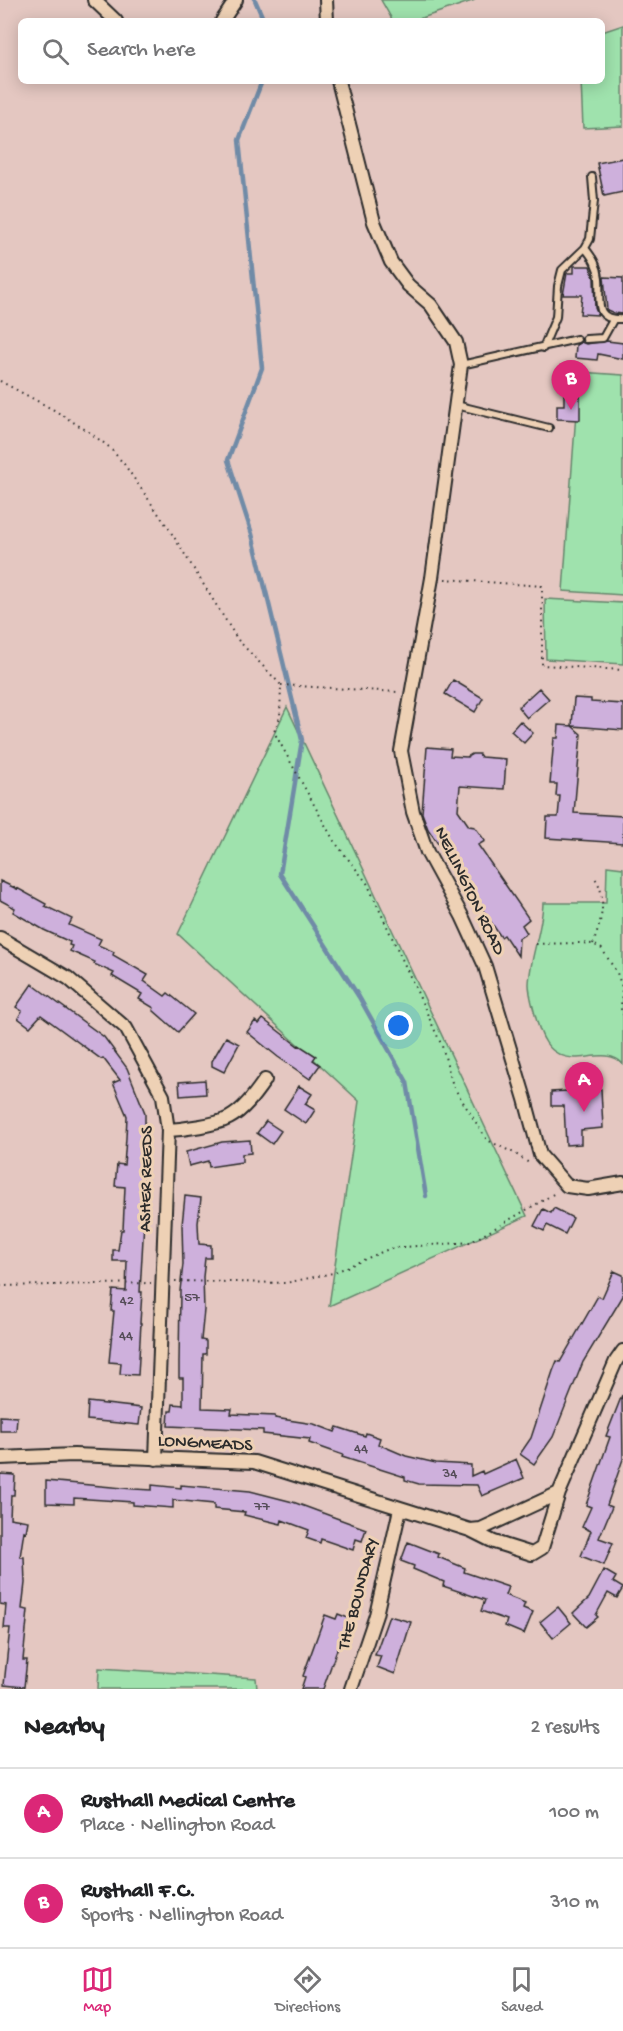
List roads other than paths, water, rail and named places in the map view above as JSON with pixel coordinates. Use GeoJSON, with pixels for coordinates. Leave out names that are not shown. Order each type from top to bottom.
{"type":"FeatureCollection","features":[{"type":"Feature","properties":{"kind":"street"},"geometry":{"type":"LineString","coordinates":[[94,0],[113,18]]}},
{"type":"Feature","properties":{"kind":"street"},"geometry":{"type":"LineString","coordinates":[[224,18],[236,0]]}},
{"type":"Feature","properties":{"kind":"street"},"geometry":{"type":"LineString","coordinates":[[326,0],[327,18]]}},
{"type":"Feature","properties":{"kind":"street"},"geometry":{"type":"LineString","coordinates":[[339,84],[374,222],[391,262],[408,285],[430,305],[456,342],[461,365]]}},
{"type":"Feature","properties":{"kind":"street","name":"NELLINGTON ROAD"},"geometry":{"type":"LineString","coordinates":[[461,365],[432,578],[401,751],[413,813],[427,852],[462,916],[485,966],[540,1155],[567,1186],[588,1189],[623,1183]]}},
{"type":"Feature","properties":{"kind":"street","name":"ASHER REEDS"},"geometry":{"type":"LineString","coordinates":[[0,938],[68,978],[126,1028],[163,1096],[168,1130],[156,1459]]}},
{"type":"Feature","properties":{"kind":"street"},"geometry":{"type":"LineString","coordinates":[[168,1130],[228,1119],[248,1103],[265,1080]]}},
{"type":"Feature","properties":{"kind":"street","name":"LONGMEADS"},"geometry":{"type":"LineString","coordinates":[[0,1458],[74,1455],[254,1462],[470,1530],[494,1542],[532,1554],[542,1548],[559,1493],[616,1361],[623,1351]]}},
{"type":"Feature","properties":{"kind":"street"},"geometry":{"type":"LineString","coordinates":[[470,1530],[481,1529],[559,1493]]}},
{"type":"Feature","properties":{"kind":"street","name":"THE BOUNDARY"},"geometry":{"type":"LineString","coordinates":[[351,1689],[376,1615],[400,1509]]}},
{"type":"Feature","properties":{"kind":"lane"},"geometry":{"type":"LineString","coordinates":[[543,348],[556,317],[558,286],[562,270],[585,248],[590,239],[594,210],[592,177]]}},
{"type":"Feature","properties":{"kind":"lane"},"geometry":{"type":"LineString","coordinates":[[585,248],[597,266],[599,305],[606,317],[613,320],[623,319]]}},
{"type":"Feature","properties":{"kind":"lane"},"geometry":{"type":"LineString","coordinates":[[586,339],[603,338],[613,320]]}},
{"type":"Feature","properties":{"kind":"lane"},"geometry":{"type":"LineString","coordinates":[[461,365],[577,339]]}},
{"type":"Feature","properties":{"kind":"lane"},"geometry":{"type":"LineString","coordinates":[[456,405],[549,428]]}},
{"type":"Feature","properties":{"kind":"waterway"},"geometry":{"type":"LineString","coordinates":[[255,0],[263,18]]}},
{"type":"Feature","properties":{"kind":"waterway"},"geometry":{"type":"LineString","coordinates":[[261,84],[239,140],[262,368],[228,460],[252,534],[302,740],[280,874],[359,997],[407,1082],[426,1196]]}},
{"type":"Feature","properties":{"kind":"place","name":"Rusthall F.C."},"geometry":{"type":"Point","coordinates":[571,410]}},
{"type":"Feature","properties":{"kind":"place","name":"Rusthall Medical Centre"},"geometry":{"type":"Point","coordinates":[584,1112]}}]}
